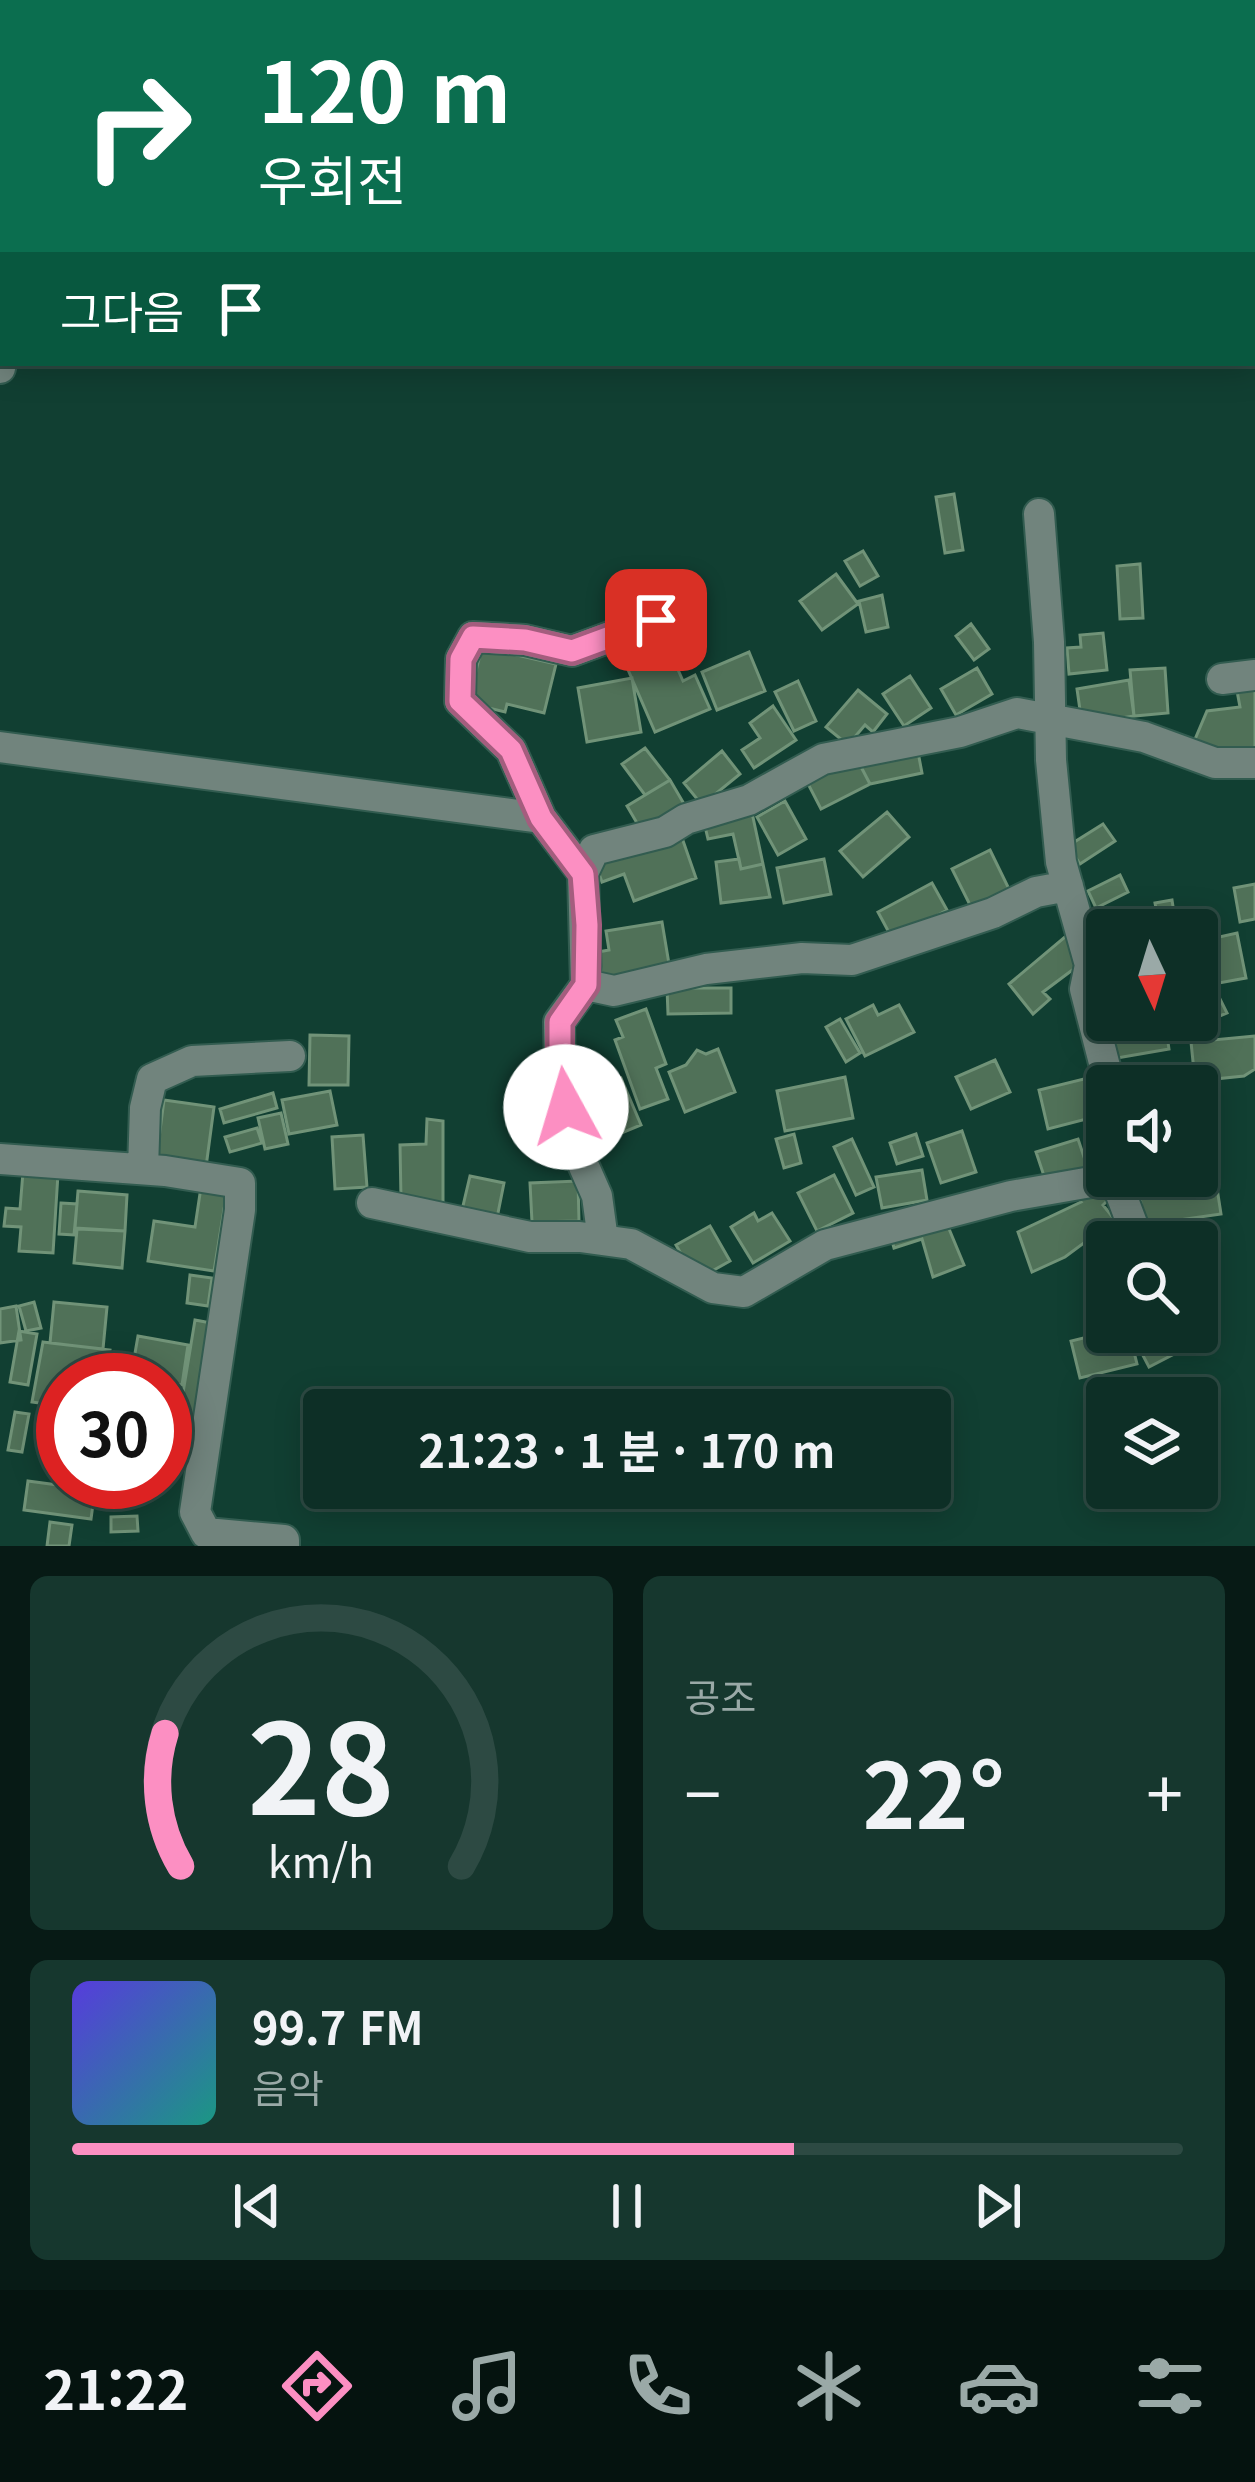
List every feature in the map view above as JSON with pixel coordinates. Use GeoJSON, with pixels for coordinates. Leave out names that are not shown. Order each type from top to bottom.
{"type":"FeatureCollection","features":[{"type":"Feature","properties":{"kind":"street"},"geometry":{"type":"LineString","coordinates":[[1039,514],[1061,862],[1090,965],[1085,989],[1105,1065]]}},
{"type":"Feature","properties":{"kind":"street"},"geometry":{"type":"LineString","coordinates":[[583,874],[541,818],[511,750],[460,701],[461,659],[473,637],[525,640],[572,651],[656,620]]}},
{"type":"Feature","properties":{"kind":"street"},"geometry":{"type":"LineString","coordinates":[[1222,679],[1255,675]]}},
{"type":"Feature","properties":{"kind":"street"},"geometry":{"type":"LineString","coordinates":[[603,1240],[597,1196],[572,1139],[560,1075],[560,1022],[586,985],[583,874],[594,850],[664,832],[686,819],[749,800],[823,759],[960,732],[1017,713],[1144,737],[1215,763],[1255,763]]}},
{"type":"Feature","properties":{"kind":"street"},"geometry":{"type":"LineString","coordinates":[[0,747],[541,818]]}},
{"type":"Feature","properties":{"kind":"street"},"geometry":{"type":"LineString","coordinates":[[586,985],[614,991],[706,969],[802,958],[852,959],[993,913],[1036,892],[1068,886]]}},
{"type":"Feature","properties":{"kind":"street"},"geometry":{"type":"LineString","coordinates":[[142,1169],[145,1108],[152,1079],[192,1061],[290,1056]]}},
{"type":"Feature","properties":{"kind":"street"},"geometry":{"type":"LineString","coordinates":[[0,1159],[142,1169],[239,1183],[240,1210],[194,1512],[206,1533],[284,1540],[284,1546]]}},
{"type":"Feature","properties":{"kind":"street"},"geometry":{"type":"LineString","coordinates":[[372,1203],[530,1238],[631,1244],[713,1288],[744,1292],[826,1245],[1011,1196],[1086,1182]]}},
{"type":"Feature","properties":{"kind":"building"},"geometry":{"type":"Polygon","coordinates":[[[954,494],[963,550],[945,553],[936,497],[954,494]]]}},
{"type":"Feature","properties":{"kind":"building"},"geometry":{"type":"Polygon","coordinates":[[[863,551],[878,576],[860,586],[845,561],[863,551]]]}},
{"type":"Feature","properties":{"kind":"building"},"geometry":{"type":"Polygon","coordinates":[[[1140,564],[1143,618],[1120,619],[1117,566],[1140,564]]]}},
{"type":"Feature","properties":{"kind":"building"},"geometry":{"type":"Polygon","coordinates":[[[836,574],[858,604],[822,630],[800,601],[836,574]]]}},
{"type":"Feature","properties":{"kind":"building"},"geometry":{"type":"Polygon","coordinates":[[[882,595],[888,627],[866,632],[859,601],[882,595]]]}},
{"type":"Feature","properties":{"kind":"building"},"geometry":{"type":"Polygon","coordinates":[[[971,624],[989,649],[974,660],[956,636],[971,624]]]}},
{"type":"Feature","properties":{"kind":"building"},"geometry":{"type":"Polygon","coordinates":[[[1103,633],[1107,670],[1069,674],[1067,648],[1081,647],[1080,635],[1103,633]]]}},
{"type":"Feature","properties":{"kind":"building"},"geometry":{"type":"Polygon","coordinates":[[[482,647],[556,664],[544,713],[507,704],[505,712],[468,703],[482,647]]]}},
{"type":"Feature","properties":{"kind":"building"},"geometry":{"type":"Polygon","coordinates":[[[668,647],[683,681],[695,675],[710,709],[655,732],[626,665],[668,647]]]}},
{"type":"Feature","properties":{"kind":"building"},"geometry":{"type":"Polygon","coordinates":[[[749,652],[765,691],[717,710],[702,672],[749,652]]]}},
{"type":"Feature","properties":{"kind":"building"},"geometry":{"type":"Polygon","coordinates":[[[977,668],[992,694],[956,715],[941,689],[977,668]]]}},
{"type":"Feature","properties":{"kind":"building"},"geometry":{"type":"Polygon","coordinates":[[[1165,668],[1168,713],[1134,716],[1130,670],[1165,668]]]}},
{"type":"Feature","properties":{"kind":"building"},"geometry":{"type":"Polygon","coordinates":[[[910,676],[931,708],[904,726],[883,694],[910,676]]]}},
{"type":"Feature","properties":{"kind":"building"},"geometry":{"type":"Polygon","coordinates":[[[632,678],[641,732],[587,742],[578,688],[632,678]]]}},
{"type":"Feature","properties":{"kind":"building"},"geometry":{"type":"Polygon","coordinates":[[[1129,680],[1134,716],[1082,724],[1077,689],[1129,680]]]}},
{"type":"Feature","properties":{"kind":"building"},"geometry":{"type":"Polygon","coordinates":[[[798,681],[816,721],[794,731],[775,692],[798,681]]]}},
{"type":"Feature","properties":{"kind":"building"},"geometry":{"type":"Polygon","coordinates":[[[1255,688],[1255,754],[1224,758],[1193,744],[1207,711],[1240,707],[1237,691],[1255,688]]]}},
{"type":"Feature","properties":{"kind":"building"},"geometry":{"type":"Polygon","coordinates":[[[858,690],[887,714],[873,732],[865,725],[848,745],[826,727],[858,690]]]}},
{"type":"Feature","properties":{"kind":"building"},"geometry":{"type":"Polygon","coordinates":[[[773,706],[796,740],[754,768],[742,750],[760,738],[750,723],[773,706]]]}},
{"type":"Feature","properties":{"kind":"building"},"geometry":{"type":"Polygon","coordinates":[[[645,748],[670,780],[645,795],[622,764],[645,748]]]}},
{"type":"Feature","properties":{"kind":"building"},"geometry":{"type":"Polygon","coordinates":[[[722,751],[740,774],[702,805],[684,783],[722,751]]]}},
{"type":"Feature","properties":{"kind":"building"},"geometry":{"type":"Polygon","coordinates":[[[918,752],[922,773],[870,784],[859,763],[918,752]]]}},
{"type":"Feature","properties":{"kind":"building"},"geometry":{"type":"Polygon","coordinates":[[[855,755],[870,784],[821,809],[806,780],[855,755]]]}},
{"type":"Feature","properties":{"kind":"building"},"geometry":{"type":"Polygon","coordinates":[[[670,780],[687,809],[644,835],[627,806],[670,780]]]}},
{"type":"Feature","properties":{"kind":"building"},"geometry":{"type":"Polygon","coordinates":[[[785,801],[806,839],[778,855],[757,817],[785,801]]]}},
{"type":"Feature","properties":{"kind":"building"},"geometry":{"type":"Polygon","coordinates":[[[751,808],[763,864],[741,869],[733,834],[708,839],[703,818],[751,808]]]}},
{"type":"Feature","properties":{"kind":"building"},"geometry":{"type":"Polygon","coordinates":[[[887,812],[909,837],[863,877],[840,851],[887,812]]]}},
{"type":"Feature","properties":{"kind":"building"},"geometry":{"type":"Polygon","coordinates":[[[1103,824],[1115,841],[1080,864],[1068,846],[1103,824]]]}},
{"type":"Feature","properties":{"kind":"building"},"geometry":{"type":"Polygon","coordinates":[[[680,832],[696,878],[634,901],[624,874],[602,882],[595,863],[680,832]]]}},
{"type":"Feature","properties":{"kind":"building"},"geometry":{"type":"Polygon","coordinates":[[[990,850],[1010,891],[972,909],[952,869],[990,850]]]}},
{"type":"Feature","properties":{"kind":"building"},"geometry":{"type":"Polygon","coordinates":[[[739,859],[741,869],[763,864],[770,897],[721,903],[716,862],[739,859]]]}},
{"type":"Feature","properties":{"kind":"building"},"geometry":{"type":"Polygon","coordinates":[[[824,859],[831,894],[784,903],[777,868],[824,859]]]}},
{"type":"Feature","properties":{"kind":"building"},"geometry":{"type":"Polygon","coordinates":[[[1120,875],[1128,892],[1096,908],[1088,891],[1120,875]]]}},
{"type":"Feature","properties":{"kind":"building"},"geometry":{"type":"Polygon","coordinates":[[[932,883],[947,910],[893,940],[878,912],[932,883]]]}},
{"type":"Feature","properties":{"kind":"building"},"geometry":{"type":"Polygon","coordinates":[[[1255,884],[1255,919],[1240,922],[1234,888],[1255,884]]]}},
{"type":"Feature","properties":{"kind":"building"},"geometry":{"type":"Polygon","coordinates":[[[1172,900],[1173,909],[1156,909],[1155,903],[1172,900]]]}},
{"type":"Feature","properties":{"kind":"building"},"geometry":{"type":"Polygon","coordinates":[[[662,922],[670,970],[603,981],[598,952],[609,950],[606,931],[662,922]]]}},
{"type":"Feature","properties":{"kind":"building"},"geometry":{"type":"Polygon","coordinates":[[[1072,931],[1079,965],[1043,992],[1050,999],[1033,1014],[1009,984],[1072,931]]]}},
{"type":"Feature","properties":{"kind":"building"},"geometry":{"type":"Polygon","coordinates":[[[1237,933],[1246,978],[1218,983],[1218,937],[1237,933]]]}},
{"type":"Feature","properties":{"kind":"building"},"geometry":{"type":"Polygon","coordinates":[[[667,988],[731,988],[731,1013],[668,1014],[667,988]]]}},
{"type":"Feature","properties":{"kind":"building"},"geometry":{"type":"Polygon","coordinates":[[[1218,997],[1227,1013],[1218,1017],[1218,997]]]}},
{"type":"Feature","properties":{"kind":"building"},"geometry":{"type":"Polygon","coordinates":[[[873,1005],[878,1015],[899,1005],[914,1032],[865,1056],[846,1019],[873,1005]]]}},
{"type":"Feature","properties":{"kind":"building"},"geometry":{"type":"Polygon","coordinates":[[[646,1009],[666,1064],[656,1068],[668,1099],[640,1109],[615,1040],[623,1037],[616,1020],[646,1009]]]}},
{"type":"Feature","properties":{"kind":"building"},"geometry":{"type":"Polygon","coordinates":[[[840,1019],[860,1053],[846,1062],[826,1027],[840,1019]]]}},
{"type":"Feature","properties":{"kind":"building"},"geometry":{"type":"Polygon","coordinates":[[[310,1035],[349,1036],[348,1085],[309,1085],[310,1035]]]}},
{"type":"Feature","properties":{"kind":"building"},"geometry":{"type":"Polygon","coordinates":[[[1255,1036],[1255,1069],[1244,1076],[1218,1079],[1218,1065],[1193,1065],[1191,1042],[1255,1036]]]}},
{"type":"Feature","properties":{"kind":"building"},"geometry":{"type":"Polygon","coordinates":[[[1114,1041],[1168,1041],[1169,1049],[1117,1058],[1114,1041]]]}},
{"type":"Feature","properties":{"kind":"building"},"geometry":{"type":"Polygon","coordinates":[[[718,1049],[735,1092],[685,1112],[669,1072],[686,1065],[697,1050],[706,1054],[718,1049]]]}},
{"type":"Feature","properties":{"kind":"building"},"geometry":{"type":"Polygon","coordinates":[[[995,1060],[1010,1092],[971,1109],[956,1077],[995,1060]]]}},
{"type":"Feature","properties":{"kind":"building"},"geometry":{"type":"Polygon","coordinates":[[[845,1077],[853,1118],[785,1131],[777,1091],[845,1077]]]}},
{"type":"Feature","properties":{"kind":"building"},"geometry":{"type":"Polygon","coordinates":[[[621,1078],[641,1125],[590,1146],[570,1099],[621,1078]]]}},
{"type":"Feature","properties":{"kind":"building"},"geometry":{"type":"Polygon","coordinates":[[[1086,1078],[1086,1119],[1048,1129],[1039,1090],[1086,1078]]]}},
{"type":"Feature","properties":{"kind":"building"},"geometry":{"type":"Polygon","coordinates":[[[330,1091],[337,1125],[289,1134],[282,1100],[330,1091]]]}},
{"type":"Feature","properties":{"kind":"building"},"geometry":{"type":"Polygon","coordinates":[[[273,1093],[277,1108],[224,1123],[220,1109],[273,1093]]]}},
{"type":"Feature","properties":{"kind":"building"},"geometry":{"type":"Polygon","coordinates":[[[164,1100],[214,1107],[206,1167],[156,1161],[164,1100]]]}},
{"type":"Feature","properties":{"kind":"building"},"geometry":{"type":"Polygon","coordinates":[[[281,1113],[288,1144],[265,1149],[258,1118],[281,1113]]]}},
{"type":"Feature","properties":{"kind":"building"},"geometry":{"type":"Polygon","coordinates":[[[427,1119],[443,1121],[443,1211],[401,1199],[400,1145],[426,1144],[427,1119]]]}},
{"type":"Feature","properties":{"kind":"building"},"geometry":{"type":"Polygon","coordinates":[[[257,1128],[262,1143],[230,1152],[225,1137],[257,1128]]]}},
{"type":"Feature","properties":{"kind":"building"},"geometry":{"type":"Polygon","coordinates":[[[962,1131],[976,1172],[941,1183],[927,1143],[962,1131]]]}},
{"type":"Feature","properties":{"kind":"building"},"geometry":{"type":"Polygon","coordinates":[[[794,1134],[801,1163],[784,1168],[776,1139],[794,1134]]]}},
{"type":"Feature","properties":{"kind":"building"},"geometry":{"type":"Polygon","coordinates":[[[916,1134],[923,1156],[897,1164],[890,1143],[916,1134]]]}},
{"type":"Feature","properties":{"kind":"building"},"geometry":{"type":"Polygon","coordinates":[[[363,1135],[367,1187],[335,1189],[332,1137],[363,1135]]]}},
{"type":"Feature","properties":{"kind":"building"},"geometry":{"type":"Polygon","coordinates":[[[852,1139],[874,1187],[856,1195],[834,1147],[852,1139]]]}},
{"type":"Feature","properties":{"kind":"building"},"geometry":{"type":"Polygon","coordinates":[[[1078,1139],[1086,1170],[1046,1182],[1036,1152],[1078,1139]]]}},
{"type":"Feature","properties":{"kind":"building"},"geometry":{"type":"Polygon","coordinates":[[[922,1170],[927,1200],[882,1208],[876,1177],[922,1170]]]}},
{"type":"Feature","properties":{"kind":"building"},"geometry":{"type":"Polygon","coordinates":[[[23,1172],[58,1174],[53,1253],[19,1251],[21,1227],[4,1226],[6,1208],[20,1209],[23,1172]]]}},
{"type":"Feature","properties":{"kind":"building"},"geometry":{"type":"Polygon","coordinates":[[[834,1175],[853,1213],[817,1231],[798,1193],[834,1175]]]}},
{"type":"Feature","properties":{"kind":"building"},"geometry":{"type":"Polygon","coordinates":[[[470,1176],[504,1183],[497,1218],[462,1210],[470,1176]]]}},
{"type":"Feature","properties":{"kind":"building"},"geometry":{"type":"Polygon","coordinates":[[[578,1181],[579,1221],[532,1222],[530,1183],[578,1181]]]}},
{"type":"Feature","properties":{"kind":"building"},"geometry":{"type":"Polygon","coordinates":[[[201,1187],[227,1191],[214,1271],[148,1261],[154,1221],[195,1227],[201,1187]]]}},
{"type":"Feature","properties":{"kind":"building"},"geometry":{"type":"Polygon","coordinates":[[[1086,1187],[1086,1197],[1111,1197],[1103,1205],[1115,1220],[1086,1221],[1086,1241],[1032,1272],[1018,1232],[1081,1202],[1074,1194],[1086,1187]]]}},
{"type":"Feature","properties":{"kind":"building"},"geometry":{"type":"Polygon","coordinates":[[[78,1191],[127,1195],[125,1231],[75,1228],[78,1191]]]}},
{"type":"Feature","properties":{"kind":"building"},"geometry":{"type":"Polygon","coordinates":[[[1218,1194],[1221,1214],[1143,1221],[1140,1197],[1218,1194]]]}},
{"type":"Feature","properties":{"kind":"building"},"geometry":{"type":"Polygon","coordinates":[[[61,1203],[77,1204],[74,1235],[59,1234],[61,1203]]]}},
{"type":"Feature","properties":{"kind":"building"},"geometry":{"type":"Polygon","coordinates":[[[754,1213],[758,1221],[772,1213],[790,1241],[753,1263],[731,1227],[754,1213]]]}},
{"type":"Feature","properties":{"kind":"building"},"geometry":{"type":"Polygon","coordinates":[[[947,1224],[964,1265],[933,1277],[922,1239],[894,1248],[890,1234],[947,1224]]]}},
{"type":"Feature","properties":{"kind":"building"},"geometry":{"type":"Polygon","coordinates":[[[710,1226],[730,1261],[696,1280],[676,1245],[710,1226]]]}},
{"type":"Feature","properties":{"kind":"building"},"geometry":{"type":"Polygon","coordinates":[[[77,1229],[125,1231],[122,1268],[74,1263],[77,1229]]]}},
{"type":"Feature","properties":{"kind":"building"},"geometry":{"type":"Polygon","coordinates":[[[190,1275],[212,1278],[208,1306],[187,1303],[190,1275]]]}},
{"type":"Feature","properties":{"kind":"building"},"geometry":{"type":"Polygon","coordinates":[[[34,1302],[41,1328],[26,1331],[19,1306],[34,1302]]]}},
{"type":"Feature","properties":{"kind":"building"},"geometry":{"type":"Polygon","coordinates":[[[54,1302],[107,1307],[103,1349],[50,1343],[54,1302]]]}},
{"type":"Feature","properties":{"kind":"building"},"geometry":{"type":"Polygon","coordinates":[[[16,1306],[21,1340],[0,1343],[0,1309],[16,1306]]]}},
{"type":"Feature","properties":{"kind":"building"},"geometry":{"type":"Polygon","coordinates":[[[195,1320],[211,1323],[195,1426],[192,1425],[190,1353],[195,1320]]]}},
{"type":"Feature","properties":{"kind":"building"},"geometry":{"type":"Polygon","coordinates":[[[19,1331],[37,1334],[28,1385],[10,1382],[19,1331]]]}},
{"type":"Feature","properties":{"kind":"building"},"geometry":{"type":"Polygon","coordinates":[[[138,1336],[188,1345],[187,1353],[135,1353],[138,1336]]]}},
{"type":"Feature","properties":{"kind":"building"},"geometry":{"type":"Polygon","coordinates":[[[1086,1337],[1086,1353],[1134,1353],[1137,1364],[1080,1378],[1071,1341],[1086,1337]]]}},
{"type":"Feature","properties":{"kind":"building"},"geometry":{"type":"Polygon","coordinates":[[[43,1342],[110,1350],[110,1353],[41,1353],[43,1342]]]}},
{"type":"Feature","properties":{"kind":"building"},"geometry":{"type":"Polygon","coordinates":[[[1142,1353],[1176,1353],[1149,1367],[1142,1353]]]}},
{"type":"Feature","properties":{"kind":"building"},"geometry":{"type":"Polygon","coordinates":[[[15,1412],[29,1414],[22,1452],[8,1450],[15,1412]]]}},
{"type":"Feature","properties":{"kind":"building"},"geometry":{"type":"Polygon","coordinates":[[[28,1481],[36,1482],[36,1509],[92,1509],[91,1519],[24,1510],[28,1481]]]}},
{"type":"Feature","properties":{"kind":"building"},"geometry":{"type":"Polygon","coordinates":[[[137,1516],[138,1531],[111,1532],[111,1517],[137,1516]]]}},
{"type":"Feature","properties":{"kind":"building"},"geometry":{"type":"Polygon","coordinates":[[[50,1522],[72,1525],[69,1546],[47,1546],[50,1522]]]}},
{"type":"Feature","properties":{"kind":"route"},"geometry":{"type":"LineString","coordinates":[[566,1107],[560,1075],[560,1022],[586,985],[583,874],[541,818],[511,750],[460,701],[461,659],[473,637],[525,640],[572,651],[656,620]]}}]}
